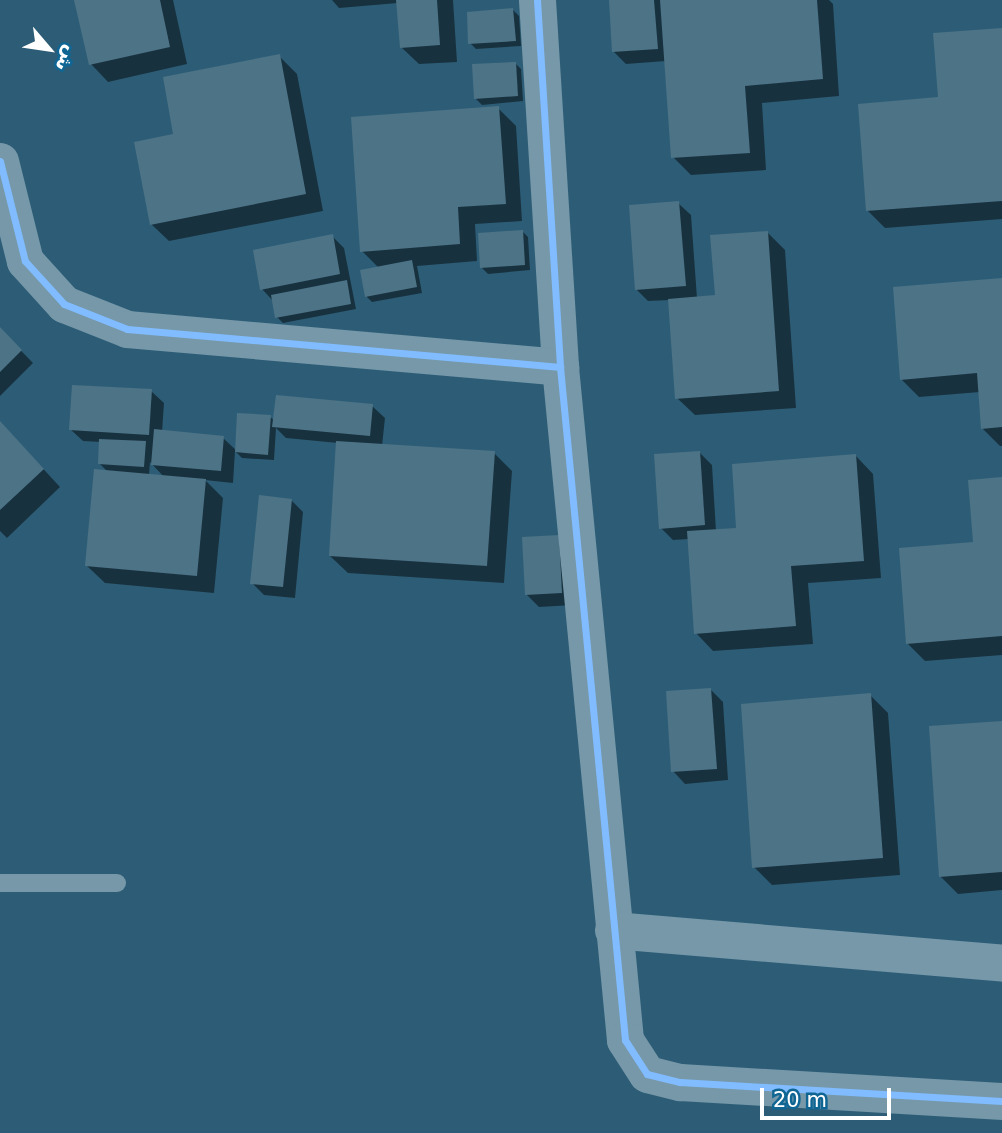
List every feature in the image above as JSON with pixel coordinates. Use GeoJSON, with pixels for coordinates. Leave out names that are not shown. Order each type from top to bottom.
{"type":"FeatureCollection","features":[{"type":"Feature","properties":{"kind":"street"},"geometry":{"type":"LineString","coordinates":[[537,0],[560,367],[625,1040],[647,1074],[680,1082],[1002,1101]]}},
{"type":"Feature","properties":{"kind":"street"},"geometry":{"type":"LineString","coordinates":[[0,160],[25,261],[64,303],[127,329],[560,367]]}},
{"type":"Feature","properties":{"kind":"street"},"geometry":{"type":"LineString","coordinates":[[613,930],[1002,963]]}},
{"type":"Feature","properties":{"kind":"lane"},"geometry":{"type":"LineString","coordinates":[[0,883],[117,883]]}},
{"type":"Feature","properties":{"kind":"building"},"geometry":{"type":"Polygon","coordinates":[[[74,0],[160,0],[170,47],[89,65],[74,0]]]}},
{"type":"Feature","properties":{"kind":"building"},"geometry":{"type":"Polygon","coordinates":[[[396,0],[437,0],[440,45],[400,48],[396,0]]]}},
{"type":"Feature","properties":{"kind":"building"},"geometry":{"type":"Polygon","coordinates":[[[609,0],[654,0],[658,49],[612,52],[609,0]]]}},
{"type":"Feature","properties":{"kind":"building"},"geometry":{"type":"Polygon","coordinates":[[[660,0],[817,0],[823,79],[745,86],[750,153],[671,158],[660,0]]]}},
{"type":"Feature","properties":{"kind":"building"},"geometry":{"type":"Polygon","coordinates":[[[513,8],[516,41],[468,44],[467,12],[513,8]]]}},
{"type":"Feature","properties":{"kind":"building"},"geometry":{"type":"Polygon","coordinates":[[[1002,28],[1002,201],[866,211],[858,104],[938,97],[933,33],[1002,28]]]}},
{"type":"Feature","properties":{"kind":"building"},"geometry":{"type":"Polygon","coordinates":[[[280,54],[306,194],[150,225],[134,142],[173,134],[163,77],[280,54]]]}},
{"type":"Feature","properties":{"kind":"building"},"geometry":{"type":"Polygon","coordinates":[[[516,62],[518,96],[474,99],[472,64],[516,62]]]}},
{"type":"Feature","properties":{"kind":"building"},"geometry":{"type":"Polygon","coordinates":[[[499,106],[506,204],[458,207],[460,244],[360,252],[351,117],[499,106]]]}},
{"type":"Feature","properties":{"kind":"building"},"geometry":{"type":"Polygon","coordinates":[[[679,201],[686,286],[635,290],[629,205],[679,201]]]}},
{"type":"Feature","properties":{"kind":"building"},"geometry":{"type":"Polygon","coordinates":[[[523,230],[525,265],[480,268],[478,233],[523,230]]]}},
{"type":"Feature","properties":{"kind":"building"},"geometry":{"type":"Polygon","coordinates":[[[768,231],[779,391],[675,399],[668,299],[715,295],[710,235],[768,231]]]}},
{"type":"Feature","properties":{"kind":"building"},"geometry":{"type":"Polygon","coordinates":[[[333,234],[340,274],[260,290],[253,250],[333,234]]]}},
{"type":"Feature","properties":{"kind":"building"},"geometry":{"type":"Polygon","coordinates":[[[412,260],[417,287],[365,297],[360,270],[412,260]]]}},
{"type":"Feature","properties":{"kind":"building"},"geometry":{"type":"Polygon","coordinates":[[[1002,278],[1002,427],[981,429],[977,373],[900,380],[893,287],[1002,278]]]}},
{"type":"Feature","properties":{"kind":"building"},"geometry":{"type":"Polygon","coordinates":[[[347,280],[351,304],[275,318],[271,295],[347,280]]]}},
{"type":"Feature","properties":{"kind":"building"},"geometry":{"type":"Polygon","coordinates":[[[0,327],[22,350],[0,372],[0,327]]]}},
{"type":"Feature","properties":{"kind":"building"},"geometry":{"type":"Polygon","coordinates":[[[72,385],[152,389],[149,435],[69,430],[72,385]]]}},
{"type":"Feature","properties":{"kind":"building"},"geometry":{"type":"Polygon","coordinates":[[[276,395],[373,404],[370,436],[272,427],[276,395]]]}},
{"type":"Feature","properties":{"kind":"building"},"geometry":{"type":"Polygon","coordinates":[[[237,413],[271,415],[268,455],[235,452],[237,413]]]}},
{"type":"Feature","properties":{"kind":"building"},"geometry":{"type":"Polygon","coordinates":[[[0,421],[44,469],[0,510],[0,421]]]}},
{"type":"Feature","properties":{"kind":"building"},"geometry":{"type":"Polygon","coordinates":[[[154,429],[224,436],[221,471],[151,465],[154,429]]]}},
{"type":"Feature","properties":{"kind":"building"},"geometry":{"type":"Polygon","coordinates":[[[99,439],[146,441],[144,467],[98,464],[99,439]]]}},
{"type":"Feature","properties":{"kind":"building"},"geometry":{"type":"Polygon","coordinates":[[[336,441],[495,451],[487,566],[329,556],[336,441]]]}},
{"type":"Feature","properties":{"kind":"building"},"geometry":{"type":"Polygon","coordinates":[[[700,451],[705,525],[659,529],[654,454],[700,451]]]}},
{"type":"Feature","properties":{"kind":"building"},"geometry":{"type":"Polygon","coordinates":[[[856,454],[864,561],[791,566],[796,626],[694,634],[687,531],[736,528],[732,464],[856,454]]]}},
{"type":"Feature","properties":{"kind":"building"},"geometry":{"type":"Polygon","coordinates":[[[94,469],[206,479],[197,576],[85,566],[94,469]]]}},
{"type":"Feature","properties":{"kind":"building"},"geometry":{"type":"Polygon","coordinates":[[[1002,477],[1002,636],[906,644],[899,548],[973,542],[968,480],[1002,477]]]}},
{"type":"Feature","properties":{"kind":"building"},"geometry":{"type":"Polygon","coordinates":[[[259,495],[292,499],[283,587],[250,584],[259,495]]]}},
{"type":"Feature","properties":{"kind":"building"},"geometry":{"type":"Polygon","coordinates":[[[559,535],[562,593],[525,595],[522,537],[559,535]]]}},
{"type":"Feature","properties":{"kind":"building"},"geometry":{"type":"Polygon","coordinates":[[[711,688],[717,769],[671,772],[666,691],[711,688]]]}},
{"type":"Feature","properties":{"kind":"building"},"geometry":{"type":"Polygon","coordinates":[[[871,693],[883,858],[752,868],[741,704],[871,693]]]}},
{"type":"Feature","properties":{"kind":"building"},"geometry":{"type":"Polygon","coordinates":[[[1002,721],[1002,872],[939,877],[929,726],[1002,721]]]}},
{"type":"Feature","properties":{"kind":"cycle path"},"geometry":{"type":"LineString","coordinates":[[537,0],[560,367],[625,1040],[647,1074],[680,1082],[1002,1101]]}},
{"type":"Feature","properties":{"kind":"cycle path"},"geometry":{"type":"LineString","coordinates":[[0,161],[25,261],[64,304],[127,329],[560,367]]}}]}
